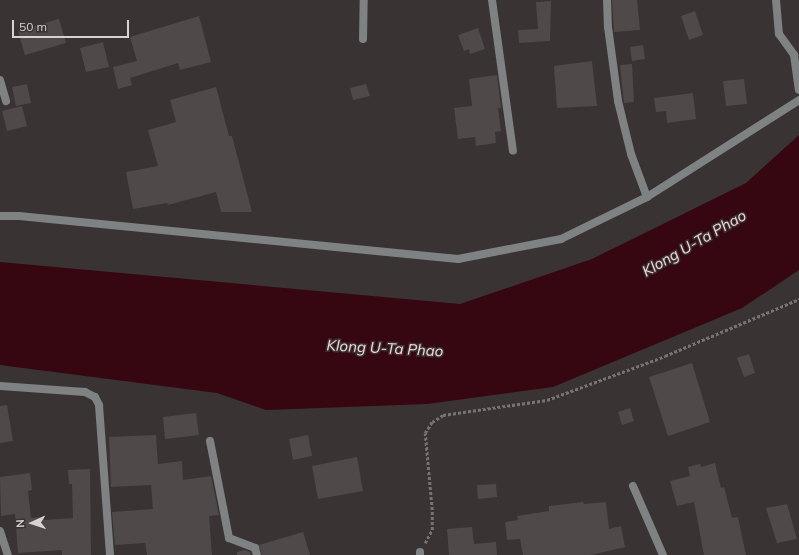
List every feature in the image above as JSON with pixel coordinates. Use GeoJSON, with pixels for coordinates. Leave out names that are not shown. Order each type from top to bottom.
{"type":"FeatureCollection","features":[{"type":"Feature","properties":{"kind":"street"},"geometry":{"type":"LineString","coordinates":[[363,39],[364,0]]}},
{"type":"Feature","properties":{"kind":"street"},"geometry":{"type":"LineString","coordinates":[[492,0],[513,151]]}},
{"type":"Feature","properties":{"kind":"street"},"geometry":{"type":"LineString","coordinates":[[607,0],[608,27],[618,101],[631,154],[647,197]]}},
{"type":"Feature","properties":{"kind":"street"},"geometry":{"type":"LineString","coordinates":[[776,0],[779,34],[794,55],[799,90]]}},
{"type":"Feature","properties":{"kind":"street"},"geometry":{"type":"LineString","coordinates":[[0,80],[6,101]]}},
{"type":"Feature","properties":{"kind":"street"},"geometry":{"type":"LineString","coordinates":[[0,216],[26,217],[458,259],[562,238],[647,197],[799,100]]}},
{"type":"Feature","properties":{"kind":"street"},"geometry":{"type":"LineString","coordinates":[[0,386],[85,392],[95,397],[99,404],[110,555]]}},
{"type":"Feature","properties":{"kind":"street"},"geometry":{"type":"LineString","coordinates":[[210,441],[229,538],[255,548],[257,555]]}},
{"type":"Feature","properties":{"kind":"street"},"geometry":{"type":"LineString","coordinates":[[633,486],[663,555]]}},
{"type":"Feature","properties":{"kind":"street"},"geometry":{"type":"LineString","coordinates":[[0,531],[8,555]]}},
{"type":"Feature","properties":{"kind":"path"},"geometry":{"type":"LineString","coordinates":[[420,554],[432,530],[432,510],[425,433],[432,422],[442,415],[547,400],[665,356],[799,299]]}},
{"type":"Feature","properties":{"kind":"water","name":"Klong U-Ta Phao"},"geometry":{"type":"Polygon","coordinates":[[[799,135],[799,270],[742,308],[553,387],[427,404],[266,410],[217,393],[0,365],[0,262],[460,304],[592,259],[746,183],[799,135]]]}},
{"type":"Feature","properties":{"kind":"building"},"geometry":{"type":"Polygon","coordinates":[[[612,0],[637,0],[640,30],[614,32],[612,0]]]}},
{"type":"Feature","properties":{"kind":"building"},"geometry":{"type":"Polygon","coordinates":[[[551,1],[550,41],[519,43],[518,30],[538,29],[536,2],[551,1]]]}},
{"type":"Feature","properties":{"kind":"building"},"geometry":{"type":"Polygon","coordinates":[[[695,11],[703,35],[689,40],[681,16],[695,11]]]}},
{"type":"Feature","properties":{"kind":"building"},"geometry":{"type":"Polygon","coordinates":[[[199,16],[211,62],[180,70],[178,63],[130,78],[132,85],[118,89],[113,67],[137,61],[130,37],[199,16]]]}},
{"type":"Feature","properties":{"kind":"building"},"geometry":{"type":"Polygon","coordinates":[[[59,19],[66,43],[25,55],[18,31],[59,19]]]}},
{"type":"Feature","properties":{"kind":"building"},"geometry":{"type":"Polygon","coordinates":[[[478,28],[485,49],[470,54],[469,49],[464,51],[458,35],[478,28]]]}},
{"type":"Feature","properties":{"kind":"building"},"geometry":{"type":"Polygon","coordinates":[[[103,42],[109,67],[86,72],[80,48],[103,42]]]}},
{"type":"Feature","properties":{"kind":"building"},"geometry":{"type":"Polygon","coordinates":[[[643,45],[645,59],[632,61],[630,47],[643,45]]]}},
{"type":"Feature","properties":{"kind":"building"},"geometry":{"type":"Polygon","coordinates":[[[592,61],[597,106],[557,108],[554,66],[592,61]]]}},
{"type":"Feature","properties":{"kind":"building"},"geometry":{"type":"Polygon","coordinates":[[[632,64],[634,102],[624,103],[620,65],[632,64]]]}},
{"type":"Feature","properties":{"kind":"building"},"geometry":{"type":"Polygon","coordinates":[[[497,75],[501,108],[498,108],[501,131],[495,132],[496,143],[476,146],[475,137],[458,139],[454,108],[472,106],[469,79],[497,75]]]}},
{"type":"Feature","properties":{"kind":"building"},"geometry":{"type":"Polygon","coordinates":[[[744,79],[747,104],[726,106],[723,81],[744,79]]]}},
{"type":"Feature","properties":{"kind":"building"},"geometry":{"type":"Polygon","coordinates":[[[27,84],[31,103],[16,106],[12,87],[27,84]]]}},
{"type":"Feature","properties":{"kind":"building"},"geometry":{"type":"Polygon","coordinates":[[[366,84],[370,96],[353,100],[350,88],[366,84]]]}},
{"type":"Feature","properties":{"kind":"building"},"geometry":{"type":"Polygon","coordinates":[[[216,87],[229,136],[232,136],[252,212],[221,212],[216,192],[168,205],[167,203],[133,209],[126,172],[158,166],[148,130],[176,122],[170,100],[216,87]]]}},
{"type":"Feature","properties":{"kind":"building"},"geometry":{"type":"Polygon","coordinates":[[[693,93],[696,119],[667,123],[666,111],[656,112],[654,98],[693,93]]]}},
{"type":"Feature","properties":{"kind":"building"},"geometry":{"type":"Polygon","coordinates":[[[22,106],[27,126],[7,131],[2,111],[22,106]]]}},
{"type":"Feature","properties":{"kind":"building"},"geometry":{"type":"Polygon","coordinates":[[[749,354],[755,373],[744,377],[737,358],[749,354]]]}},
{"type":"Feature","properties":{"kind":"building"},"geometry":{"type":"Polygon","coordinates":[[[692,363],[710,422],[668,436],[649,377],[692,363]]]}},
{"type":"Feature","properties":{"kind":"building"},"geometry":{"type":"Polygon","coordinates":[[[7,405],[13,441],[0,443],[0,406],[7,405]]]}},
{"type":"Feature","properties":{"kind":"building"},"geometry":{"type":"Polygon","coordinates":[[[630,408],[634,421],[622,425],[618,412],[630,408]]]}},
{"type":"Feature","properties":{"kind":"building"},"geometry":{"type":"Polygon","coordinates":[[[196,413],[199,435],[165,439],[163,417],[196,413]]]}},
{"type":"Feature","properties":{"kind":"building"},"geometry":{"type":"Polygon","coordinates":[[[156,435],[158,464],[182,461],[183,480],[211,476],[219,515],[209,516],[212,555],[147,555],[145,543],[115,545],[112,512],[153,509],[151,485],[111,487],[109,437],[156,435]]]}},
{"type":"Feature","properties":{"kind":"building"},"geometry":{"type":"Polygon","coordinates":[[[308,435],[312,456],[293,460],[289,439],[308,435]]]}},
{"type":"Feature","properties":{"kind":"building"},"geometry":{"type":"Polygon","coordinates":[[[357,457],[363,491],[318,499],[312,466],[357,457]]]}},
{"type":"Feature","properties":{"kind":"building"},"geometry":{"type":"Polygon","coordinates":[[[715,463],[721,488],[724,487],[732,518],[738,517],[746,555],[704,555],[694,502],[677,506],[670,481],[690,476],[688,467],[700,464],[701,467],[715,463]]]}},
{"type":"Feature","properties":{"kind":"building"},"geometry":{"type":"Polygon","coordinates":[[[90,469],[91,555],[62,555],[62,550],[18,553],[15,514],[1,516],[0,477],[30,473],[32,490],[28,491],[31,518],[44,517],[44,520],[73,518],[72,484],[69,484],[68,470],[90,469]]]}},
{"type":"Feature","properties":{"kind":"building"},"geometry":{"type":"Polygon","coordinates":[[[496,484],[497,497],[478,499],[477,485],[496,484]]]}},
{"type":"Feature","properties":{"kind":"building"},"geometry":{"type":"Polygon","coordinates":[[[583,502],[584,504],[606,502],[609,529],[621,526],[625,547],[591,555],[523,555],[520,539],[507,540],[505,522],[518,520],[517,516],[549,511],[549,506],[583,502]]]}},
{"type":"Feature","properties":{"kind":"building"},"geometry":{"type":"Polygon","coordinates":[[[787,504],[797,539],[777,543],[766,508],[787,504]]]}},
{"type":"Feature","properties":{"kind":"building"},"geometry":{"type":"Polygon","coordinates":[[[472,527],[474,544],[496,542],[497,555],[449,555],[447,529],[472,527]]]}},
{"type":"Feature","properties":{"kind":"building"},"geometry":{"type":"Polygon","coordinates":[[[303,532],[310,555],[262,555],[259,545],[303,532]]]}},
{"type":"Feature","properties":{"kind":"building"},"geometry":{"type":"Polygon","coordinates":[[[244,550],[250,552],[251,555],[237,555],[237,552],[244,550]]]}}]}
